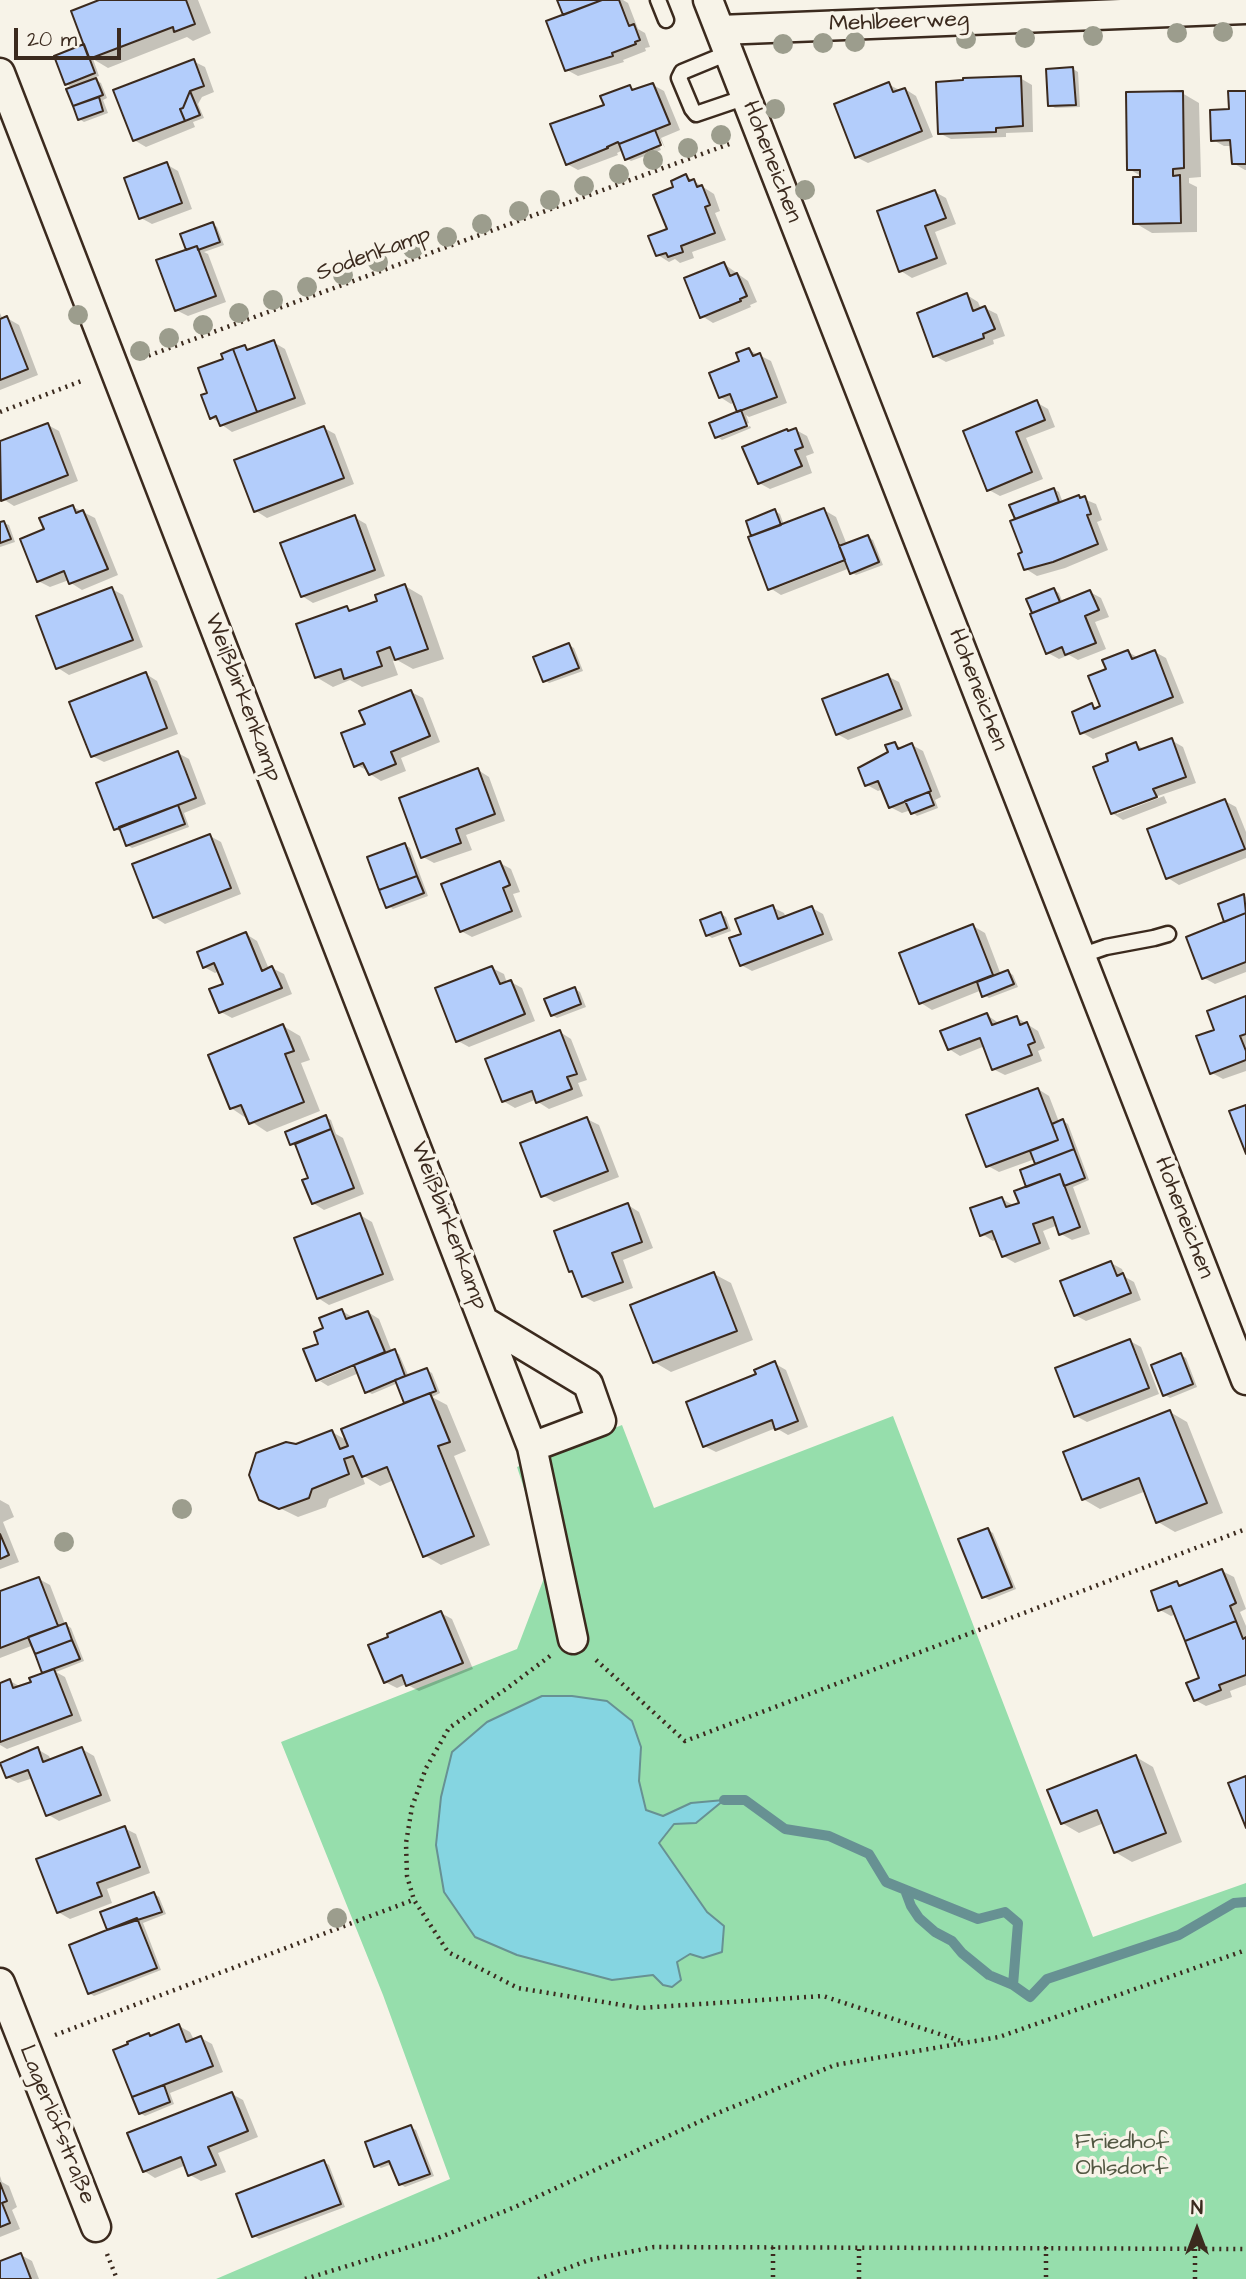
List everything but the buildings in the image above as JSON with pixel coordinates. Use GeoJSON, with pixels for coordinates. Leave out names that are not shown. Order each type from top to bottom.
{"type":"FeatureCollection","features":[{"type":"Feature","properties":{"kind":"street","name":"Hoheneichen"},"geometry":{"type":"LineString","coordinates":[[708,0],[1246,1380]]}},
{"type":"Feature","properties":{"kind":"street","name":"Mehlbeerweg"},"geometry":{"type":"LineString","coordinates":[[724,41],[1246,9]]}},
{"type":"Feature","properties":{"kind":"street","name":"Weißbirkenkamp"},"geometry":{"type":"LineString","coordinates":[[0,73],[532,1447],[601,1421],[588,1384],[485,1322]]}},
{"type":"Feature","properties":{"kind":"street"},"geometry":{"type":"LineString","coordinates":[[532,1447],[573,1639]]}},
{"type":"Feature","properties":{"kind":"street","name":"Lagerlöfstraße"},"geometry":{"type":"LineString","coordinates":[[0,1984],[96,2227]]}},
{"type":"Feature","properties":{"kind":"lane"},"geometry":{"type":"LineString","coordinates":[[658,0],[666,20]]}},
{"type":"Feature","properties":{"kind":"lane"},"geometry":{"type":"LineString","coordinates":[[724,41],[682,72],[679,78],[696,114],[746,97]]}},
{"type":"Feature","properties":{"kind":"lane"},"geometry":{"type":"LineString","coordinates":[[1080,956],[1106,947],[1168,934]]}},
{"type":"Feature","properties":{"kind":"path","name":"Sodenkamp"},"geometry":{"type":"LineString","coordinates":[[0,412],[760,133]]}},
{"type":"Feature","properties":{"kind":"path"},"geometry":{"type":"LineString","coordinates":[[964,2042],[823,1996],[640,2008],[518,1988],[448,1952],[414,1900],[408,1876],[406,1843],[412,1807],[426,1768],[449,1728],[573,1639],[685,1741],[1246,1529]]}},
{"type":"Feature","properties":{"kind":"path"},"geometry":{"type":"LineString","coordinates":[[24,2047],[414,1900]]}},
{"type":"Feature","properties":{"kind":"path"},"geometry":{"type":"LineString","coordinates":[[305,2279],[438,2238],[515,2207],[718,2113],[835,2065],[999,2037],[1246,1950]]}},
{"type":"Feature","properties":{"kind":"path"},"geometry":{"type":"LineString","coordinates":[[538,2279],[589,2260],[654,2247],[1246,2249]]}},
{"type":"Feature","properties":{"kind":"path"},"geometry":{"type":"LineString","coordinates":[[772,2247],[772,2279]]}},
{"type":"Feature","properties":{"kind":"path"},"geometry":{"type":"LineString","coordinates":[[859,2247],[859,2279]]}},
{"type":"Feature","properties":{"kind":"path"},"geometry":{"type":"LineString","coordinates":[[1046,2247],[1046,2279]]}},
{"type":"Feature","properties":{"kind":"path"},"geometry":{"type":"LineString","coordinates":[[1195,2249],[1195,2279]]}},
{"type":"Feature","properties":{"kind":"green space","name":"Friedhof Ohlsdorf"},"geometry":{"type":"Polygon","coordinates":[[[893,1416],[1093,1937],[1246,1883],[1246,2279],[216,2279],[450,2179],[383,1995],[281,1742],[517,1649],[549,1565],[517,1467],[622,1425],[654,1508],[893,1416]],[[641,1747],[612,1980],[653,1975],[663,1985],[681,1980],[677,1962],[690,1954],[707,1912],[659,1843],[674,1824],[696,1823],[691,1803],[663,1816],[646,1810],[639,1781],[641,1747]]]}},
{"type":"Feature","properties":{"kind":"water"},"geometry":{"type":"Polygon","coordinates":[[[542,1696],[572,1696],[607,1701],[632,1721],[641,1747],[639,1781],[646,1810],[663,1816],[691,1803],[724,1800],[696,1823],[674,1824],[659,1843],[707,1912],[724,1926],[722,1952],[703,1958],[690,1954],[677,1962],[681,1980],[672,1987],[663,1985],[653,1975],[612,1980],[517,1955],[475,1937],[444,1892],[436,1845],[441,1797],[452,1752],[487,1722],[542,1696]]]}},
{"type":"Feature","properties":{"kind":"waterway"},"geometry":{"type":"LineString","coordinates":[[724,1800],[745,1800],[785,1829],[829,1836],[869,1854],[886,1882],[978,1919],[1005,1912],[1018,1923],[1013,1985],[1030,1997],[1047,1979],[1179,1935],[1234,1903],[1246,1902]]}},
{"type":"Feature","properties":{"kind":"waterway"},"geometry":{"type":"LineString","coordinates":[[905,1890],[919,1918],[935,1932],[952,1941],[989,1975],[1013,1985]]}}]}
